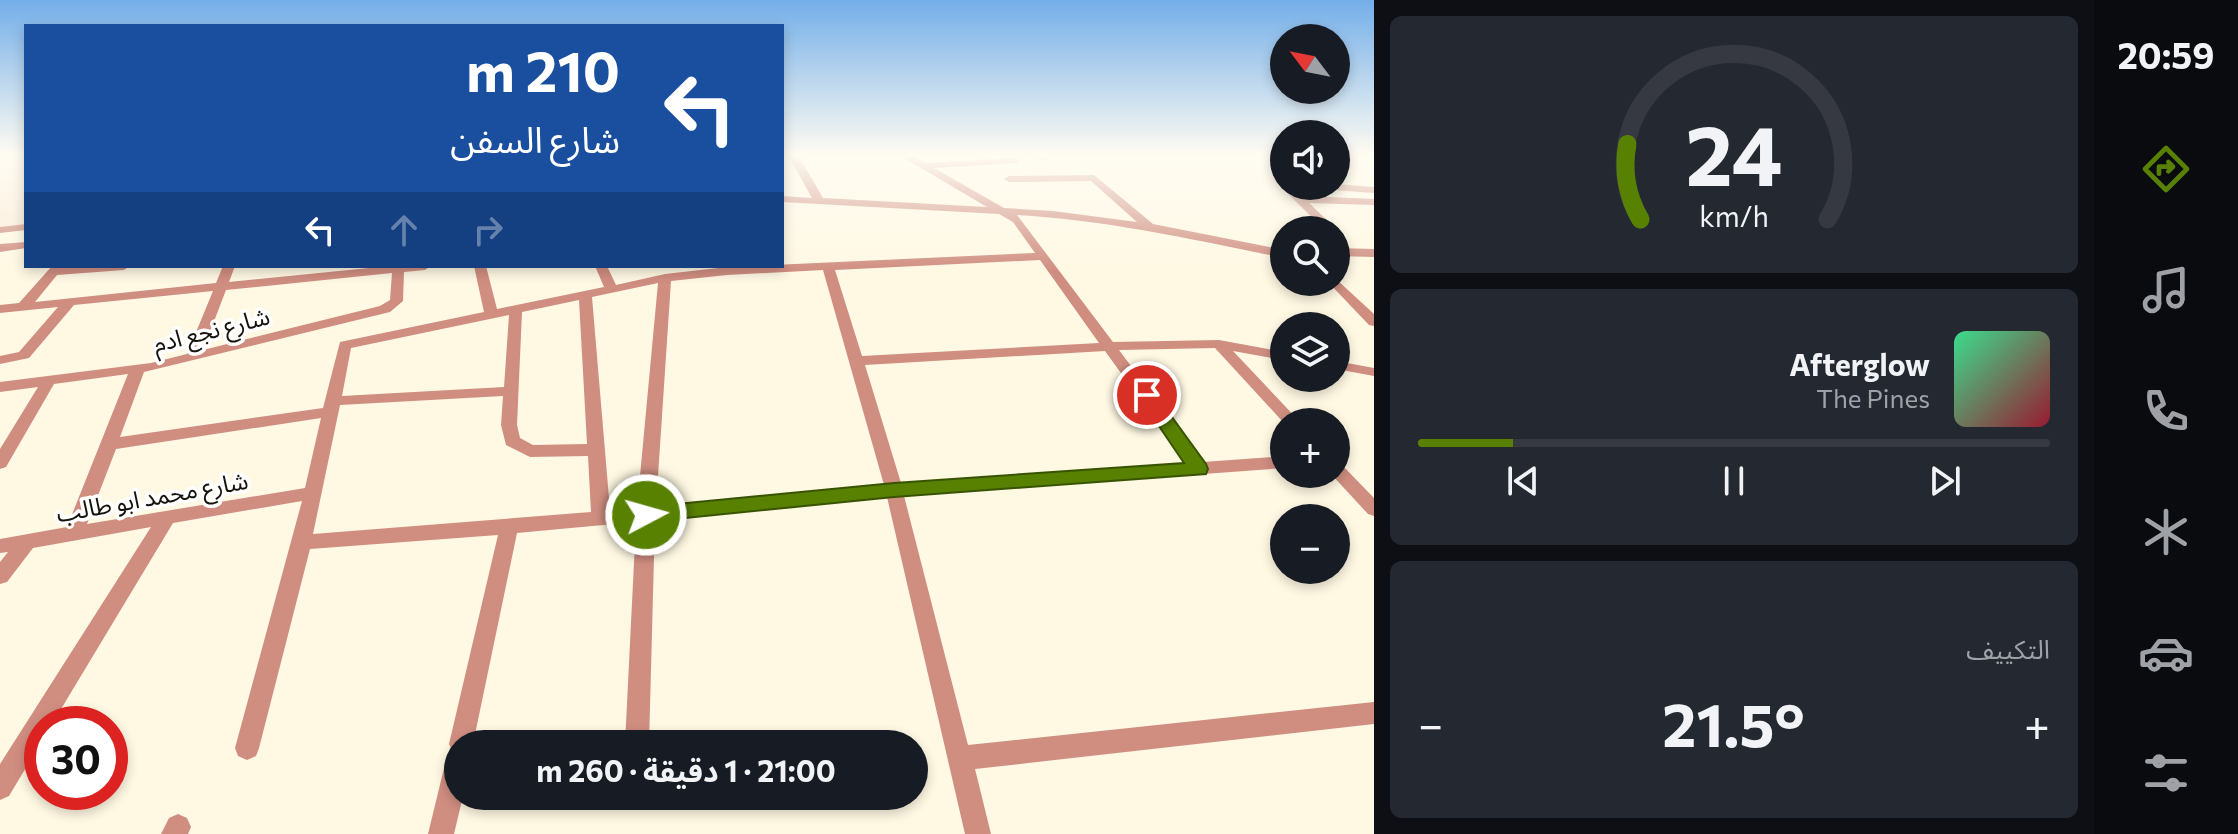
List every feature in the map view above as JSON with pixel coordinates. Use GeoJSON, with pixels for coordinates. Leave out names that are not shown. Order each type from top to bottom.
{"type":"FeatureCollection","features":[{"type":"Feature","properties":{"kind":"street"},"geometry":{"type":"LineString","coordinates":[[815,194],[818,199]]}},
{"type":"Feature","properties":{"kind":"street"},"geometry":{"type":"LineString","coordinates":[[975,194],[1017,220],[1199,469]]}},
{"type":"Feature","properties":{"kind":"street"},"geometry":{"type":"LineString","coordinates":[[1112,194],[1149,227]]}},
{"type":"Feature","properties":{"kind":"street"},"geometry":{"type":"LineString","coordinates":[[784,199],[899,207],[1003,209],[1149,227],[1270,251]]}},
{"type":"Feature","properties":{"kind":"street"},"geometry":{"type":"LineString","coordinates":[[1298,200],[1316,216]]}},
{"type":"Feature","properties":{"kind":"street"},"geometry":{"type":"LineString","coordinates":[[1323,200],[1374,202]]}},
{"type":"Feature","properties":{"kind":"street"},"geometry":{"type":"LineString","coordinates":[[0,230],[24,227]]}},
{"type":"Feature","properties":{"kind":"street"},"geometry":{"type":"LineString","coordinates":[[0,248],[24,245]]}},
{"type":"Feature","properties":{"kind":"street"},"geometry":{"type":"LineString","coordinates":[[1350,247],[1356,253]]}},
{"type":"Feature","properties":{"kind":"street"},"geometry":{"type":"LineString","coordinates":[[1350,253],[1374,253]]}},
{"type":"Feature","properties":{"kind":"street"},"geometry":{"type":"LineString","coordinates":[[784,267],[1044,256]]}},
{"type":"Feature","properties":{"kind":"street"},"geometry":{"type":"LineString","coordinates":[[828,266],[859,361],[894,490],[978,834]]}},
{"type":"Feature","properties":{"kind":"street"},"geometry":{"type":"LineString","coordinates":[[23,307],[56,269],[79,268]]}},
{"type":"Feature","properties":{"kind":"street"},"geometry":{"type":"LineString","coordinates":[[193,357],[228,268]]}},
{"type":"Feature","properties":{"kind":"street"},"geometry":{"type":"LineString","coordinates":[[0,309],[412,268]]}},
{"type":"Feature","properties":{"kind":"street"},"geometry":{"type":"LineString","coordinates":[[480,268],[491,313]]}},
{"type":"Feature","properties":{"kind":"street"},"geometry":{"type":"LineString","coordinates":[[602,268],[611,288]]}},
{"type":"Feature","properties":{"kind":"street"},"geometry":{"type":"LineString","coordinates":[[247,748],[302,542],[345,345],[611,288],[726,269],[760,268]]}},
{"type":"Feature","properties":{"kind":"street","name":"شارع نجع ادم"},"geometry":{"type":"LineString","coordinates":[[0,387],[138,369],[389,307],[396,301],[398,270]]}},
{"type":"Feature","properties":{"kind":"street"},"geometry":{"type":"LineString","coordinates":[[638,730],[646,515],[665,278]]}},
{"type":"Feature","properties":{"kind":"street"},"geometry":{"type":"LineString","coordinates":[[585,294],[601,519]]}},
{"type":"Feature","properties":{"kind":"street"},"geometry":{"type":"LineString","coordinates":[[1348,296],[1374,322]]}},
{"type":"Feature","properties":{"kind":"street"},"geometry":{"type":"LineString","coordinates":[[0,360],[24,355],[69,303]]}},
{"type":"Feature","properties":{"kind":"street"},"geometry":{"type":"LineString","coordinates":[[516,308],[509,435],[517,445],[530,451],[595,450]]}},
{"type":"Feature","properties":{"kind":"street"},"geometry":{"type":"LineString","coordinates":[[859,361],[1112,346],[1219,344],[1270,353]]}},
{"type":"Feature","properties":{"kind":"street"},"geometry":{"type":"LineString","coordinates":[[1219,344],[1279,408]]}},
{"type":"Feature","properties":{"kind":"street"},"geometry":{"type":"LineString","coordinates":[[74,534],[138,369]]}},
{"type":"Feature","properties":{"kind":"street"},"geometry":{"type":"LineString","coordinates":[[1366,370],[1374,386]]}},
{"type":"Feature","properties":{"kind":"street"},"geometry":{"type":"LineString","coordinates":[[0,463],[48,382]]}},
{"type":"Feature","properties":{"kind":"street"},"geometry":{"type":"LineString","coordinates":[[109,444],[330,406],[510,391]]}},
{"type":"Feature","properties":{"kind":"street"},"geometry":{"type":"LineString","coordinates":[[302,542],[601,519],[894,490],[1270,463]]}},
{"type":"Feature","properties":{"kind":"street"},"geometry":{"type":"LineString","coordinates":[[1350,484],[1374,509]]}},
{"type":"Feature","properties":{"kind":"street","name":"شارع محمد ابو طالب"},"geometry":{"type":"LineString","coordinates":[[0,546],[312,493]]}},
{"type":"Feature","properties":{"kind":"street"},"geometry":{"type":"LineString","coordinates":[[0,787],[167,518]]}},
{"type":"Feature","properties":{"kind":"street"},"geometry":{"type":"LineString","coordinates":[[464,730],[509,527]]}},
{"type":"Feature","properties":{"kind":"street"},"geometry":{"type":"LineString","coordinates":[[0,576],[27,542]]}},
{"type":"Feature","properties":{"kind":"street"},"geometry":{"type":"LineString","coordinates":[[960,758],[1374,713]]}},
{"type":"Feature","properties":{"kind":"street"},"geometry":{"type":"LineString","coordinates":[[441,834],[447,810]]}},
{"type":"Feature","properties":{"kind":"shaded area"},"geometry":{"type":"Polygon","coordinates":[[[0,194],[24,194],[24,225],[0,228],[0,194]]]}},
{"type":"Feature","properties":{"kind":"route"},"geometry":{"type":"LineString","coordinates":[[646,515],[894,490],[1199,469],[1147,395]]}}]}
